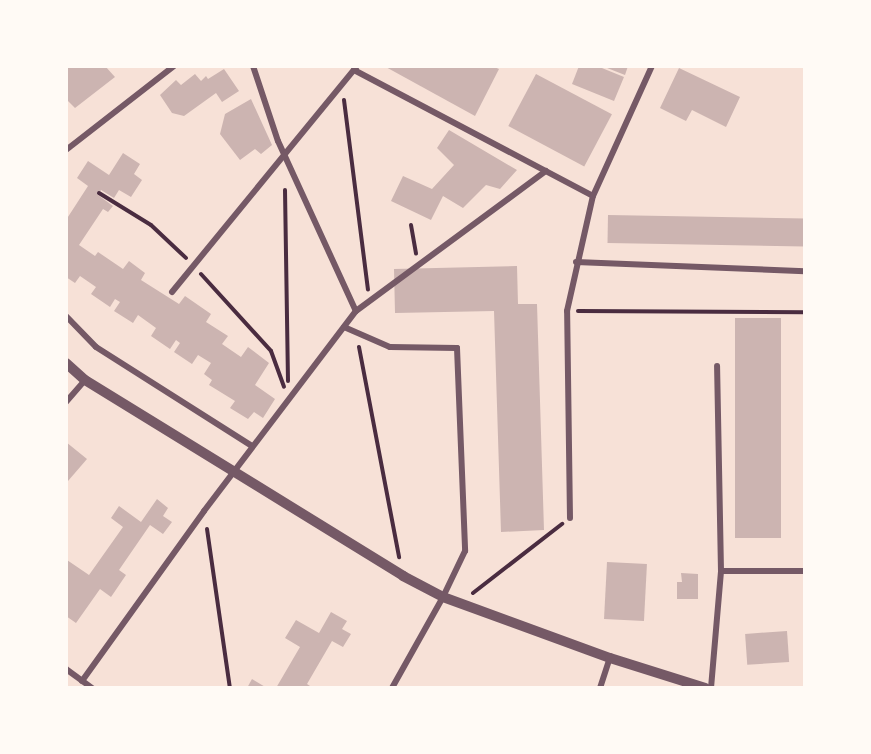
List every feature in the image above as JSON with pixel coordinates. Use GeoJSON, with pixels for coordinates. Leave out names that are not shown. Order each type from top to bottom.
{"type":"FeatureCollection","features":[{"type":"Feature","properties":{"kind":"street"},"geometry":{"type":"LineString","coordinates":[[66,150],[174,66]]}},
{"type":"Feature","properties":{"kind":"street"},"geometry":{"type":"LineString","coordinates":[[253,66],[285,157],[356,311]]}},
{"type":"Feature","properties":{"kind":"street"},"geometry":{"type":"LineString","coordinates":[[570,518],[567,311],[576,262],[593,196],[652,66]]}},
{"type":"Feature","properties":{"kind":"street"},"geometry":{"type":"LineString","coordinates":[[172,292],[356,68],[593,196]]}},
{"type":"Feature","properties":{"kind":"street"},"geometry":{"type":"LineString","coordinates":[[82,681],[252,446],[356,311],[546,171]]}},
{"type":"Feature","properties":{"kind":"street"},"geometry":{"type":"LineString","coordinates":[[576,262],[805,271]]}},
{"type":"Feature","properties":{"kind":"street"},"geometry":{"type":"LineString","coordinates":[[66,316],[96,347],[252,446]]}},
{"type":"Feature","properties":{"kind":"street"},"geometry":{"type":"LineString","coordinates":[[344,327],[390,347],[457,348],[465,550],[443,597],[392,688]]}},
{"type":"Feature","properties":{"kind":"street"},"geometry":{"type":"LineString","coordinates":[[66,363],[85,380],[233,472],[403,576],[443,597],[610,658],[705,688]]}},
{"type":"Feature","properties":{"kind":"street"},"geometry":{"type":"LineString","coordinates":[[711,688],[721,571],[717,366]]}},
{"type":"Feature","properties":{"kind":"street"},"geometry":{"type":"LineString","coordinates":[[66,402],[85,380]]}},
{"type":"Feature","properties":{"kind":"street"},"geometry":{"type":"LineString","coordinates":[[721,571],[805,571]]}},
{"type":"Feature","properties":{"kind":"street"},"geometry":{"type":"LineString","coordinates":[[600,688],[610,658]]}},
{"type":"Feature","properties":{"kind":"street"},"geometry":{"type":"LineString","coordinates":[[66,669],[92,688]]}},
{"type":"Feature","properties":{"kind":"path"},"geometry":{"type":"LineString","coordinates":[[342,85],[369,302]]}},
{"type":"Feature","properties":{"kind":"path"},"geometry":{"type":"LineString","coordinates":[[285,157],[288,399]]}},
{"type":"Feature","properties":{"kind":"path"},"geometry":{"type":"LineString","coordinates":[[99,193],[151,225],[194,266],[271,351],[288,399]]}},
{"type":"Feature","properties":{"kind":"path"},"geometry":{"type":"LineString","coordinates":[[411,225],[418,266]]}},
{"type":"Feature","properties":{"kind":"path"},"geometry":{"type":"LineString","coordinates":[[567,311],[805,312]]}},
{"type":"Feature","properties":{"kind":"path"},"geometry":{"type":"LineString","coordinates":[[356,332],[403,576]]}},
{"type":"Feature","properties":{"kind":"path"},"geometry":{"type":"LineString","coordinates":[[204,511],[230,688]]}},
{"type":"Feature","properties":{"kind":"path"},"geometry":{"type":"LineString","coordinates":[[459,604],[570,518]]}},
{"type":"Feature","properties":{"kind":"building"},"geometry":{"type":"Polygon","coordinates":[[[66,66],[105,66],[115,77],[75,108],[66,99],[66,66]]]}},
{"type":"Feature","properties":{"kind":"building"},"geometry":{"type":"Polygon","coordinates":[[[384,66],[492,66],[499,69],[475,116],[384,66]]]}},
{"type":"Feature","properties":{"kind":"building"},"geometry":{"type":"Polygon","coordinates":[[[579,66],[597,66],[624,77],[614,101],[572,84],[579,66]]]}},
{"type":"Feature","properties":{"kind":"building"},"geometry":{"type":"Polygon","coordinates":[[[602,66],[628,66],[625,75],[602,66]]]}},
{"type":"Feature","properties":{"kind":"building"},"geometry":{"type":"Polygon","coordinates":[[[679,68],[740,97],[726,127],[692,110],[686,121],[660,108],[679,68]]]}},
{"type":"Feature","properties":{"kind":"building"},"geometry":{"type":"Polygon","coordinates":[[[224,69],[239,91],[222,102],[216,93],[184,116],[172,113],[160,95],[176,80],[181,85],[195,74],[201,81],[206,76],[208,79],[224,69]]]}},
{"type":"Feature","properties":{"kind":"building"},"geometry":{"type":"Polygon","coordinates":[[[536,74],[612,114],[584,166],[508,126],[536,74]]]}},
{"type":"Feature","properties":{"kind":"building"},"geometry":{"type":"Polygon","coordinates":[[[251,99],[272,145],[261,154],[255,149],[240,160],[220,134],[225,114],[251,99]]]}},
{"type":"Feature","properties":{"kind":"building"},"geometry":{"type":"Polygon","coordinates":[[[449,130],[517,170],[500,189],[486,185],[463,208],[443,196],[431,220],[391,201],[403,176],[432,189],[454,165],[437,148],[449,130]]]}},
{"type":"Feature","properties":{"kind":"building"},"geometry":{"type":"Polygon","coordinates":[[[123,153],[140,164],[134,174],[142,180],[131,197],[119,190],[114,198],[101,190],[98,195],[113,206],[108,212],[103,209],[79,245],[95,256],[98,252],[123,269],[129,261],[145,273],[141,280],[179,304],[185,296],[211,314],[206,322],[228,336],[222,344],[241,357],[248,347],[269,363],[255,385],[275,399],[263,418],[254,412],[248,419],[230,408],[235,401],[209,385],[212,380],[204,374],[211,363],[198,355],[192,364],[174,352],[180,343],[176,340],[170,349],[151,336],[156,328],[138,315],[133,323],[114,311],[120,302],[115,299],[110,307],[91,294],[96,287],[80,276],[75,283],[66,277],[66,220],[88,186],[77,178],[88,161],[109,175],[123,153]]]}},
{"type":"Feature","properties":{"kind":"building"},"geometry":{"type":"Polygon","coordinates":[[[608,215],[805,218],[804,246],[608,243],[608,215]]]}},
{"type":"Feature","properties":{"kind":"building"},"geometry":{"type":"Polygon","coordinates":[[[517,266],[518,304],[537,304],[544,530],[501,532],[494,311],[395,313],[394,269],[517,266]]]}},
{"type":"Feature","properties":{"kind":"building"},"geometry":{"type":"Polygon","coordinates":[[[735,318],[781,318],[781,538],[735,538],[735,318]]]}},
{"type":"Feature","properties":{"kind":"building"},"geometry":{"type":"Polygon","coordinates":[[[66,442],[87,459],[68,481],[66,479],[66,442]]]}},
{"type":"Feature","properties":{"kind":"building"},"geometry":{"type":"Polygon","coordinates":[[[157,499],[168,508],[163,516],[172,522],[163,534],[150,525],[119,570],[126,575],[111,597],[100,589],[76,623],[66,616],[67,560],[89,575],[123,527],[111,518],[119,506],[141,522],[157,499]]]}},
{"type":"Feature","properties":{"kind":"building"},"geometry":{"type":"Polygon","coordinates":[[[607,562],[647,564],[644,621],[604,619],[607,562]]]}},
{"type":"Feature","properties":{"kind":"building"},"geometry":{"type":"Polygon","coordinates":[[[681,573],[698,574],[698,599],[677,599],[677,582],[682,582],[681,573]]]}},
{"type":"Feature","properties":{"kind":"building"},"geometry":{"type":"Polygon","coordinates":[[[331,612],[347,621],[342,629],[351,634],[343,647],[332,641],[307,684],[313,688],[276,688],[300,647],[285,638],[296,620],[319,633],[331,612]]]}},
{"type":"Feature","properties":{"kind":"building"},"geometry":{"type":"Polygon","coordinates":[[[787,631],[789,662],[747,665],[745,634],[787,631]]]}},
{"type":"Feature","properties":{"kind":"building"},"geometry":{"type":"Polygon","coordinates":[[[252,679],[267,688],[247,688],[252,679]]]}}]}
